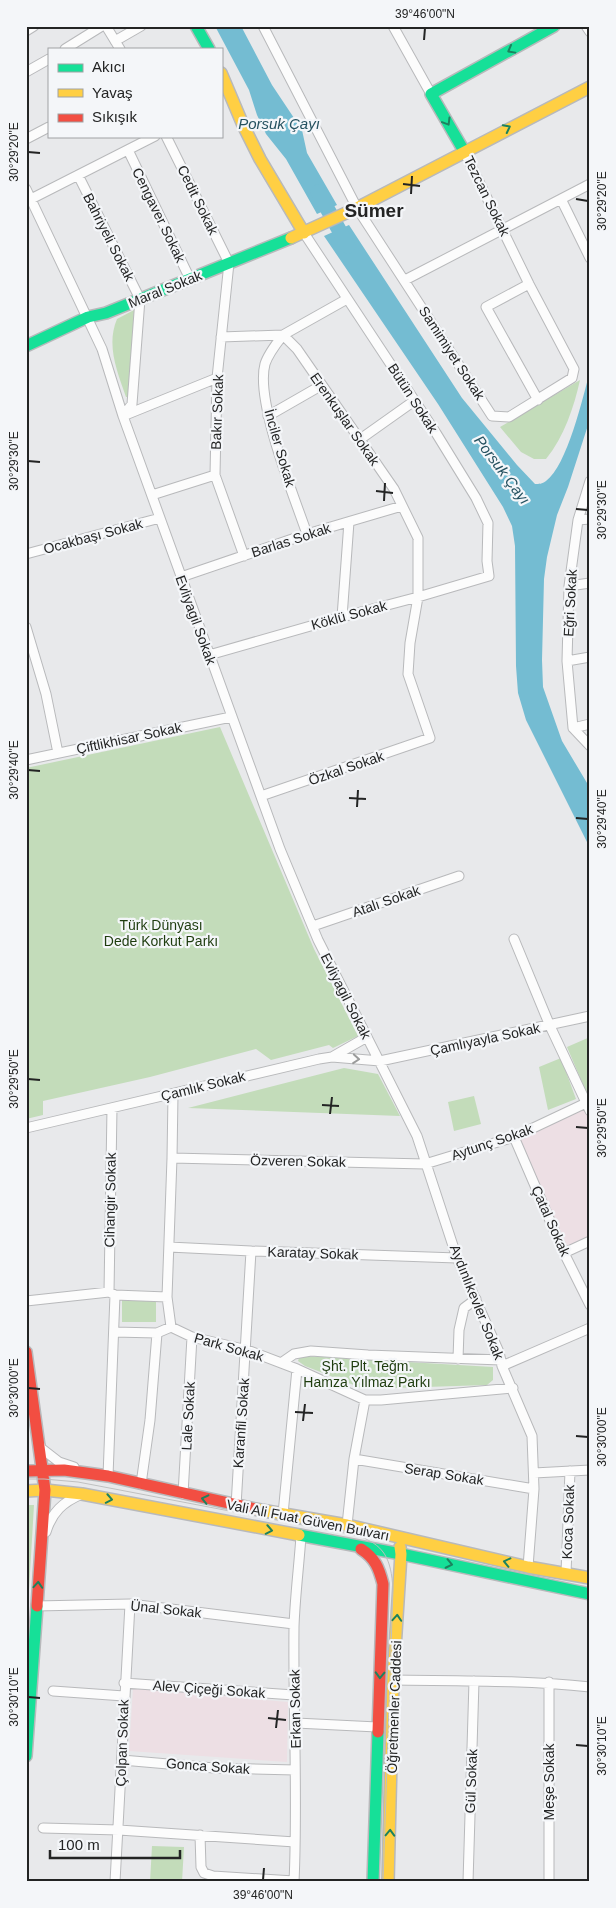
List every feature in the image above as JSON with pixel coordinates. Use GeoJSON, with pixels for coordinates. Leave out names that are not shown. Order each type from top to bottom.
{"type":"FeatureCollection","features":[{"type":"Feature","properties":{"kind":"main road"},"geometry":{"type":"LineString","coordinates":[[196,26],[206,48]]}},
{"type":"Feature","properties":{"kind":"main road"},"geometry":{"type":"LineString","coordinates":[[431,94],[554,26]]}},
{"type":"Feature","properties":{"kind":"main road"},"geometry":{"type":"LineString","coordinates":[[222,75],[242,125],[304,233]]}},
{"type":"Feature","properties":{"kind":"main road","name":"Maral Sokak"},"geometry":{"type":"LineString","coordinates":[[26,346],[88,317],[106,313],[304,233],[357,208],[464,150],[590,87]]}},
{"type":"Feature","properties":{"kind":"main road","name":"Tezcan Sokak"},"geometry":{"type":"LineString","coordinates":[[431,94],[464,150]]}},
{"type":"Feature","properties":{"kind":"main road"},"geometry":{"type":"LineString","coordinates":[[26,1352],[45,1490],[26,1756]]}},
{"type":"Feature","properties":{"kind":"main road","name":"Vali Ali Fuat Güven Bulvarı"},"geometry":{"type":"LineString","coordinates":[[26,1472],[64,1470],[108,1476],[236,1506],[347,1525],[413,1541],[590,1578]]}},
{"type":"Feature","properties":{"kind":"main road","name":"Vali Ali Fuat Güven Bulvarı"},"geometry":{"type":"LineString","coordinates":[[26,1491],[45,1490],[82,1494],[357,1547],[387,1552],[400,1550],[590,1594]]}},
{"type":"Feature","properties":{"kind":"main road"},"geometry":{"type":"LineString","coordinates":[[390,1535],[400,1550],[413,1541]]}},
{"type":"Feature","properties":{"kind":"main road","name":"Öğretmenler Caddesi"},"geometry":{"type":"LineString","coordinates":[[357,1547],[372,1555],[379,1566],[383,1584],[373,1882]]}},
{"type":"Feature","properties":{"kind":"main road","name":"Öğretmenler Caddesi"},"geometry":{"type":"LineString","coordinates":[[388,1882],[400,1550]]}},
{"type":"Feature","properties":{"kind":"main road"},"geometry":{"type":"LineString","coordinates":[[381,1574],[384,1557],[387,1552]]}},
{"type":"Feature","properties":{"kind":"street"},"geometry":{"type":"LineString","coordinates":[[26,31],[34,26]]}},
{"type":"Feature","properties":{"kind":"street"},"geometry":{"type":"LineString","coordinates":[[67,48],[102,26]]}},
{"type":"Feature","properties":{"kind":"street"},"geometry":{"type":"LineString","coordinates":[[106,26],[117,45],[141,26]]}},
{"type":"Feature","properties":{"kind":"street"},"geometry":{"type":"LineString","coordinates":[[586,26],[590,32]]}},
{"type":"Feature","properties":{"kind":"street","name":"Tezcan Sokak"},"geometry":{"type":"LineString","coordinates":[[395,27],[431,94]]}},
{"type":"Feature","properties":{"kind":"street","name":"Samimiyet Sokak"},"geometry":{"type":"LineString","coordinates":[[268,28],[357,208],[492,416],[509,417],[572,378],[574,369]]}},
{"type":"Feature","properties":{"kind":"street"},"geometry":{"type":"LineString","coordinates":[[26,72],[48,60]]}},
{"type":"Feature","properties":{"kind":"street"},"geometry":{"type":"LineString","coordinates":[[26,139],[48,128]]}},
{"type":"Feature","properties":{"kind":"street"},"geometry":{"type":"LineString","coordinates":[[31,198],[151,138]]}},
{"type":"Feature","properties":{"kind":"street","name":"Cedit Sokak"},"geometry":{"type":"LineString","coordinates":[[167,138],[228,264]]}},
{"type":"Feature","properties":{"kind":"street","name":"Cengaver Sokak"},"geometry":{"type":"LineString","coordinates":[[128,150],[190,279]]}},
{"type":"Feature","properties":{"kind":"street","name":"Tezcan Sokak"},"geometry":{"type":"LineString","coordinates":[[464,150],[529,284],[574,369]]}},
{"type":"Feature","properties":{"kind":"street","name":"Bahriyeli Sokak"},"geometry":{"type":"LineString","coordinates":[[78,175],[140,299]]}},
{"type":"Feature","properties":{"kind":"street"},"geometry":{"type":"LineString","coordinates":[[405,280],[590,184]]}},
{"type":"Feature","properties":{"kind":"street","name":"Evliyagil Sokak"},"geometry":{"type":"LineString","coordinates":[[26,188],[102,349],[123,416],[280,849],[344,994],[372,1048]]}},
{"type":"Feature","properties":{"kind":"street"},"geometry":{"type":"LineString","coordinates":[[562,199],[590,258]]}},
{"type":"Feature","properties":{"kind":"street","name":"Bütün Sokak"},"geometry":{"type":"LineString","coordinates":[[304,233],[476,498],[488,523],[487,561],[489,576]]}},
{"type":"Feature","properties":{"kind":"street","name":"Bakır Sokak"},"geometry":{"type":"LineString","coordinates":[[228,264],[217,378],[215,475],[244,556]]}},
{"type":"Feature","properties":{"kind":"street"},"geometry":{"type":"LineString","coordinates":[[529,284],[486,307],[538,400]]}},
{"type":"Feature","properties":{"kind":"street"},"geometry":{"type":"LineString","coordinates":[[123,416],[132,404],[140,299]]}},
{"type":"Feature","properties":{"kind":"street"},"geometry":{"type":"LineString","coordinates":[[221,337],[283,335],[347,299]]}},
{"type":"Feature","properties":{"kind":"street","name":"Erenkuşlar Sokak"},"geometry":{"type":"LineString","coordinates":[[283,335],[297,349],[394,489],[418,538],[418,597],[410,643],[408,674],[430,738]]}},
{"type":"Feature","properties":{"kind":"street","name":"İnciler Sokak"},"geometry":{"type":"LineString","coordinates":[[283,335],[271,352],[265,365],[264,382],[268,416],[307,534]]}},
{"type":"Feature","properties":{"kind":"street"},"geometry":{"type":"LineString","coordinates":[[123,416],[217,378]]}},
{"type":"Feature","properties":{"kind":"street"},"geometry":{"type":"LineString","coordinates":[[268,416],[322,385]]}},
{"type":"Feature","properties":{"kind":"street"},"geometry":{"type":"LineString","coordinates":[[359,440],[414,401]]}},
{"type":"Feature","properties":{"kind":"street"},"geometry":{"type":"LineString","coordinates":[[152,495],[215,475]]}},
{"type":"Feature","properties":{"kind":"street","name":"Eğri Sokak"},"geometry":{"type":"LineString","coordinates":[[573,728],[567,661],[570,586],[578,520],[590,481]]}},
{"type":"Feature","properties":{"kind":"street","name":"Barlas Sokak"},"geometry":{"type":"LineString","coordinates":[[181,577],[307,534],[402,506]]}},
{"type":"Feature","properties":{"kind":"street","name":"Ocakbaşı Sokak"},"geometry":{"type":"LineString","coordinates":[[26,554],[160,518]]}},
{"type":"Feature","properties":{"kind":"street"},"geometry":{"type":"LineString","coordinates":[[578,520],[590,519]]}},
{"type":"Feature","properties":{"kind":"street"},"geometry":{"type":"LineString","coordinates":[[342,617],[349,522]]}},
{"type":"Feature","properties":{"kind":"street","name":"Köklü Sokak"},"geometry":{"type":"LineString","coordinates":[[209,655],[489,576]]}},
{"type":"Feature","properties":{"kind":"street"},"geometry":{"type":"LineString","coordinates":[[570,586],[590,583]]}},
{"type":"Feature","properties":{"kind":"street"},"geometry":{"type":"LineString","coordinates":[[26,627],[46,694],[58,753]]}},
{"type":"Feature","properties":{"kind":"street"},"geometry":{"type":"LineString","coordinates":[[567,661],[590,657]]}},
{"type":"Feature","properties":{"kind":"street","name":"Çiftlikhisar Sokak"},"geometry":{"type":"LineString","coordinates":[[26,760],[231,717]]}},
{"type":"Feature","properties":{"kind":"street"},"geometry":{"type":"LineString","coordinates":[[573,728],[590,724]]}},
{"type":"Feature","properties":{"kind":"street"},"geometry":{"type":"LineString","coordinates":[[573,728],[590,746]]}},
{"type":"Feature","properties":{"kind":"street","name":"Özkal Sokak"},"geometry":{"type":"LineString","coordinates":[[261,796],[430,738]]}},
{"type":"Feature","properties":{"kind":"street","name":"Atalı Sokak"},"geometry":{"type":"LineString","coordinates":[[313,926],[459,876]]}},
{"type":"Feature","properties":{"kind":"street"},"geometry":{"type":"LineString","coordinates":[[514,938],[550,1026],[588,1107]]}},
{"type":"Feature","properties":{"kind":"street","name":"Çamlıyayla Sokak"},"geometry":{"type":"LineString","coordinates":[[380,1061],[590,1016]]}},
{"type":"Feature","properties":{"kind":"street"},"geometry":{"type":"LineString","coordinates":[[332,1057],[367,1037]]}},
{"type":"Feature","properties":{"kind":"street","name":"Aydınlıkevler Sokak"},"geometry":{"type":"LineString","coordinates":[[372,1048],[417,1136],[457,1258],[476,1299],[532,1436],[534,1489],[528,1566]]}},
{"type":"Feature","properties":{"kind":"street","name":"Çamlık Sokak"},"geometry":{"type":"LineString","coordinates":[[26,1128],[332,1057],[380,1061]]}},
{"type":"Feature","properties":{"kind":"street"},"geometry":{"type":"LineString","coordinates":[[114,1332],[157,1333],[171,1327],[167,1297],[173,1094]]}},
{"type":"Feature","properties":{"kind":"street","name":"Aytunç Sokak"},"geometry":{"type":"LineString","coordinates":[[425,1164],[514,1137],[588,1107]]}},
{"type":"Feature","properties":{"kind":"street","name":"Cihangir Sokak"},"geometry":{"type":"LineString","coordinates":[[108,1476],[114,1332],[112,1294],[112,1108]]}},
{"type":"Feature","properties":{"kind":"street","name":"Çatal Sokak"},"geometry":{"type":"LineString","coordinates":[[514,1137],[564,1254],[590,1305]]}},
{"type":"Feature","properties":{"kind":"street","name":"Özveren Sokak"},"geometry":{"type":"LineString","coordinates":[[172,1158],[425,1164]]}},
{"type":"Feature","properties":{"kind":"street"},"geometry":{"type":"LineString","coordinates":[[564,1254],[590,1241]]}},
{"type":"Feature","properties":{"kind":"street","name":"Karatay Sokak"},"geometry":{"type":"LineString","coordinates":[[169,1247],[457,1258]]}},
{"type":"Feature","properties":{"kind":"street","name":"Karanfil Sokak"},"geometry":{"type":"LineString","coordinates":[[236,1506],[252,1251]]}},
{"type":"Feature","properties":{"kind":"street"},"geometry":{"type":"LineString","coordinates":[[26,1301],[112,1294],[167,1297]]}},
{"type":"Feature","properties":{"kind":"street"},"geometry":{"type":"LineString","coordinates":[[458,1359],[459,1330],[464,1308],[476,1299]]}},
{"type":"Feature","properties":{"kind":"street","name":"Park Sokak"},"geometry":{"type":"LineString","coordinates":[[171,1327],[192,1337],[246,1350],[297,1369],[365,1400],[513,1388]]}},
{"type":"Feature","properties":{"kind":"street"},"geometry":{"type":"LineString","coordinates":[[281,1363],[294,1354],[311,1351],[502,1363],[590,1328]]}},
{"type":"Feature","properties":{"kind":"street"},"geometry":{"type":"LineString","coordinates":[[141,1484],[150,1420],[157,1333]]}},
{"type":"Feature","properties":{"kind":"street","name":"Lale Sokak"},"geometry":{"type":"LineString","coordinates":[[184,1494],[192,1337]]}},
{"type":"Feature","properties":{"kind":"street"},"geometry":{"type":"LineString","coordinates":[[283,1514],[297,1369]]}},
{"type":"Feature","properties":{"kind":"street"},"geometry":{"type":"LineString","coordinates":[[347,1525],[354,1459],[365,1400]]}},
{"type":"Feature","properties":{"kind":"street"},"geometry":{"type":"LineString","coordinates":[[35,1426],[41,1448],[59,1462],[96,1474]]}},
{"type":"Feature","properties":{"kind":"street","name":"Serap Sokak"},"geometry":{"type":"LineString","coordinates":[[354,1459],[534,1489]]}},
{"type":"Feature","properties":{"kind":"street"},"geometry":{"type":"LineString","coordinates":[[534,1473],[590,1470]]}},
{"type":"Feature","properties":{"kind":"street","name":"Koca Sokak"},"geometry":{"type":"LineString","coordinates":[[566,1574],[570,1471]]}},
{"type":"Feature","properties":{"kind":"street"},"geometry":{"type":"LineString","coordinates":[[40,1556],[47,1529],[54,1513],[62,1504],[82,1494]]}},
{"type":"Feature","properties":{"kind":"street","name":"Erkan Sokak"},"geometry":{"type":"LineString","coordinates":[[294,1881],[296,1724],[294,1624],[301,1536]]}},
{"type":"Feature","properties":{"kind":"street","name":"Ünal Sokak"},"geometry":{"type":"LineString","coordinates":[[36,1606],[130,1604],[294,1624]]}},
{"type":"Feature","properties":{"kind":"street","name":"Çolpan Sokak"},"geometry":{"type":"LineString","coordinates":[[115,1882],[119,1830],[124,1683],[130,1604]]}},
{"type":"Feature","properties":{"kind":"street"},"geometry":{"type":"LineString","coordinates":[[394,1680],[549,1682],[590,1686]]}},
{"type":"Feature","properties":{"kind":"street","name":"Gül Sokak"},"geometry":{"type":"LineString","coordinates":[[468,1882],[474,1681]]}},
{"type":"Feature","properties":{"kind":"street","name":"Meşe Sokak"},"geometry":{"type":"LineString","coordinates":[[549,1682],[550,1882]]}},
{"type":"Feature","properties":{"kind":"street","name":"Alev Çiçeği Sokak"},"geometry":{"type":"LineString","coordinates":[[124,1683],[294,1695]]}},
{"type":"Feature","properties":{"kind":"street"},"geometry":{"type":"LineString","coordinates":[[53,1691],[124,1696]]}},
{"type":"Feature","properties":{"kind":"street"},"geometry":{"type":"LineString","coordinates":[[296,1724],[377,1727]]}},
{"type":"Feature","properties":{"kind":"street","name":"Gonca Sokak"},"geometry":{"type":"LineString","coordinates":[[122,1760],[214,1768],[295,1770]]}},
{"type":"Feature","properties":{"kind":"street"},"geometry":{"type":"LineString","coordinates":[[43,1828],[119,1830],[295,1842]]}},
{"type":"Feature","properties":{"kind":"street"},"geometry":{"type":"LineString","coordinates":[[200,1835],[201,1867],[204,1873],[213,1876],[294,1881]]}},
{"type":"Feature","properties":{"kind":"shaded area"},"geometry":{"type":"Polygon","coordinates":[[[586,1103],[590,1112],[590,1241],[564,1253],[514,1137],[586,1103]]]}},
{"type":"Feature","properties":{"kind":"shaded area"},"geometry":{"type":"Polygon","coordinates":[[[133,1688],[288,1702],[287,1762],[129,1751],[133,1688]]]}},
{"type":"Feature","properties":{"kind":"green space"},"geometry":{"type":"Polygon","coordinates":[[[134,310],[129,396],[126,397],[114,358],[112,338],[117,319],[134,310]]]}},
{"type":"Feature","properties":{"kind":"green space"},"geometry":{"type":"Polygon","coordinates":[[[580,380],[568,421],[546,459],[534,459],[521,452],[500,427],[580,380]]]}},
{"type":"Feature","properties":{"kind":"green space","name":"Türk Dünyası Dede Korkut Parkı"},"geometry":{"type":"Polygon","coordinates":[[[220,727],[314,949],[358,1036],[333,1048],[329,1045],[271,1060],[256,1049],[150,1077],[43,1101],[43,1115],[26,1119],[26,768],[220,727]]]}},
{"type":"Feature","properties":{"kind":"green space"},"geometry":{"type":"Polygon","coordinates":[[[590,1037],[590,1101],[567,1047],[590,1037]]]}},
{"type":"Feature","properties":{"kind":"green space"},"geometry":{"type":"Polygon","coordinates":[[[561,1058],[576,1099],[548,1110],[539,1067],[561,1058]]]}},
{"type":"Feature","properties":{"kind":"green space"},"geometry":{"type":"Polygon","coordinates":[[[344,1068],[378,1074],[400,1116],[188,1108],[344,1068]]]}},
{"type":"Feature","properties":{"kind":"green space"},"geometry":{"type":"Polygon","coordinates":[[[474,1096],[481,1124],[454,1131],[448,1102],[474,1096]]]}},
{"type":"Feature","properties":{"kind":"green space"},"geometry":{"type":"Polygon","coordinates":[[[122,1300],[156,1301],[156,1322],[122,1322],[122,1300]]]}},
{"type":"Feature","properties":{"kind":"green space","name":"Şht. Plt. Teğm. Hamza Yılmaz Parkı"},"geometry":{"type":"Polygon","coordinates":[[[305,1356],[493,1367],[493,1380],[487,1385],[364,1389],[305,1366],[298,1361],[299,1358],[305,1356]]]}},
{"type":"Feature","properties":{"kind":"green space"},"geometry":{"type":"Polygon","coordinates":[[[27,1505],[34,1505],[26,1641],[26,1520],[27,1505]]]}},
{"type":"Feature","properties":{"kind":"green space"},"geometry":{"type":"Polygon","coordinates":[[[152,1846],[184,1847],[182,1882],[150,1882],[152,1846]]]}},
{"type":"Feature","properties":{"kind":"water","name":"Porsuk Çayı"},"geometry":{"type":"Polygon","coordinates":[[[215,26],[241,26],[272,85],[302,130],[307,153],[337,205],[317,214],[286,159],[266,134],[257,115],[249,90],[215,26]]]}},
{"type":"Feature","properties":{"kind":"water","name":"Porsuk Çayı"},"geometry":{"type":"Polygon","coordinates":[[[349,225],[462,398],[535,484],[546,481],[554,473],[561,461],[579,413],[590,371],[590,419],[557,515],[547,557],[544,579],[542,660],[543,687],[562,741],[590,788],[590,848],[526,720],[518,693],[515,546],[512,526],[503,507],[438,404],[324,236],[349,225]]]}},
{"type":"Feature","properties":{"kind":"waterway","name":"Porsuk Çayı"},"geometry":{"type":"LineString","coordinates":[[318,192],[348,246]]}},
{"type":"Feature","properties":{"kind":"tram line"},"geometry":{"type":"LineString","coordinates":[[26,1479],[78,1482],[355,1535],[380,1548],[388,1561],[393,1589],[383,1882]]}},
{"type":"Feature","properties":{"kind":"traffic: fast"},"geometry":{"type":"LineString","coordinates":[[196,26],[208,48]]}},
{"type":"Feature","properties":{"kind":"traffic: fast"},"geometry":{"type":"LineString","coordinates":[[464,151],[431,94],[554,26]]}},
{"type":"Feature","properties":{"kind":"traffic: fast"},"geometry":{"type":"LineString","coordinates":[[26,346],[88,317],[106,313],[291,238]]}},
{"type":"Feature","properties":{"kind":"traffic: fast"},"geometry":{"type":"LineString","coordinates":[[299,1535],[401,1554],[590,1594]]}},
{"type":"Feature","properties":{"kind":"traffic: fast"},"geometry":{"type":"LineString","coordinates":[[26,1756],[37,1606]]}},
{"type":"Feature","properties":{"kind":"traffic: fast"},"geometry":{"type":"LineString","coordinates":[[373,1882],[378,1732]]}},
{"type":"Feature","properties":{"kind":"traffic: slow"},"geometry":{"type":"LineString","coordinates":[[222,75],[260,159],[304,233]]}},
{"type":"Feature","properties":{"kind":"traffic: slow"},"geometry":{"type":"LineString","coordinates":[[291,238],[357,208],[590,87]]}},
{"type":"Feature","properties":{"kind":"traffic: slow"},"geometry":{"type":"LineString","coordinates":[[26,1491],[45,1490],[82,1494],[299,1535]]}},
{"type":"Feature","properties":{"kind":"traffic: slow"},"geometry":{"type":"LineString","coordinates":[[255,1509],[347,1525],[528,1567],[590,1578]]}},
{"type":"Feature","properties":{"kind":"traffic: slow"},"geometry":{"type":"LineString","coordinates":[[388,1882],[393,1680],[400,1547]]}},
{"type":"Feature","properties":{"kind":"traffic: jam"},"geometry":{"type":"LineString","coordinates":[[26,1352],[45,1490],[37,1606]]}},
{"type":"Feature","properties":{"kind":"traffic: jam"},"geometry":{"type":"LineString","coordinates":[[26,1471],[64,1470],[108,1476],[255,1509]]}},
{"type":"Feature","properties":{"kind":"traffic: jam"},"geometry":{"type":"LineString","coordinates":[[361,1549],[376,1564],[383,1584],[378,1732]]}},
{"type":"Feature","properties":{"kind":"district","name":"Sümer"},"geometry":{"type":"Point","coordinates":[374,210]}}]}
